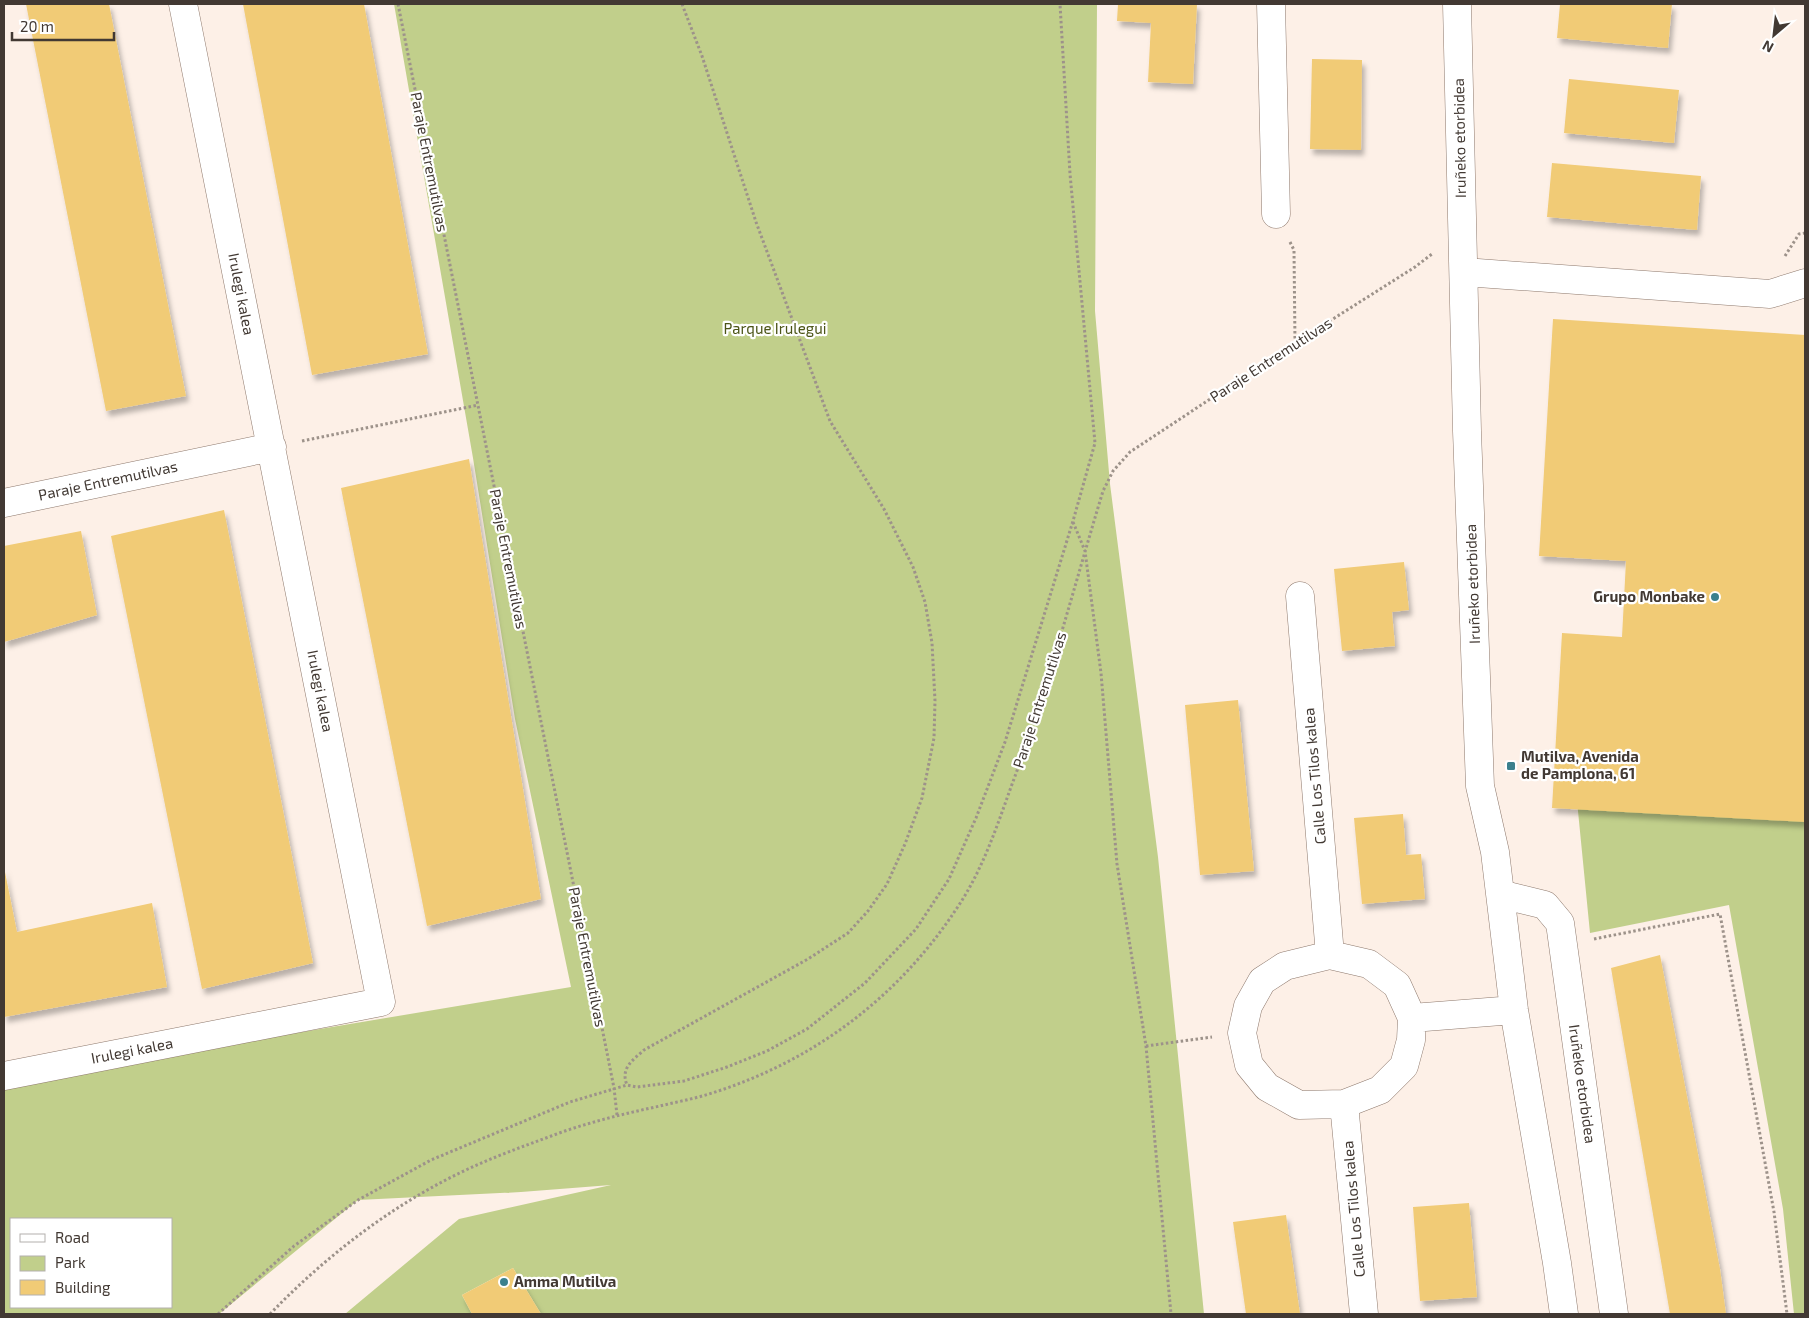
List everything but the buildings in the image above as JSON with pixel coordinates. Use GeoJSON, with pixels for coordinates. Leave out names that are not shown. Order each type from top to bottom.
{"type":"FeatureCollection","features":[{"type":"Feature","properties":{"kind":"street","name":"Irulegi kalea"},"geometry":{"type":"LineString","coordinates":[[4,1076],[381,1002],[183,4]]}},
{"type":"Feature","properties":{"kind":"street"},"geometry":{"type":"LineString","coordinates":[[1271,4],[1276,214]]}},
{"type":"Feature","properties":{"kind":"street","name":"Iruñeko etorbidea"},"geometry":{"type":"LineString","coordinates":[[1456,4],[1467,431],[1480,786],[1495,852],[1514,1010],[1558,1263],[1564,1314]]}},
{"type":"Feature","properties":{"kind":"street"},"geometry":{"type":"LineString","coordinates":[[1464,272],[1770,294],[1805,283]]}},
{"type":"Feature","properties":{"kind":"street","name":"Paraje Entremutilvas"},"geometry":{"type":"LineString","coordinates":[[4,503],[272,447]]}},
{"type":"Feature","properties":{"kind":"street","name":"Calle Los Tilos kalea"},"geometry":{"type":"LineString","coordinates":[[1300,596],[1330,955]]}},
{"type":"Feature","properties":{"kind":"street","name":"Iruñeko etorbidea"},"geometry":{"type":"LineString","coordinates":[[1500,894],[1525,898],[1545,905],[1560,923],[1614,1314]]}},
{"type":"Feature","properties":{"kind":"street"},"geometry":{"type":"LineString","coordinates":[[1330,955],[1369,964],[1397,985],[1412,1018],[1411,1040],[1404,1066],[1380,1090],[1344,1104],[1299,1105],[1266,1087],[1249,1065],[1242,1033],[1248,1006],[1262,981],[1285,966],[1330,955]]}},
{"type":"Feature","properties":{"kind":"street"},"geometry":{"type":"LineString","coordinates":[[1412,1018],[1514,1010]]}},
{"type":"Feature","properties":{"kind":"street","name":"Calle Los Tilos kalea"},"geometry":{"type":"LineString","coordinates":[[1344,1104],[1364,1314]]}},
{"type":"Feature","properties":{"kind":"path","name":"Paraje Entremutilvas"},"geometry":{"type":"LineString","coordinates":[[398,4],[614,1088],[617,1115]]}},
{"type":"Feature","properties":{"kind":"path"},"geometry":{"type":"LineString","coordinates":[[627,1085],[624,1078],[626,1066],[644,1050],[808,959],[848,932],[868,911],[887,884],[905,844],[922,798],[934,738],[935,701],[932,643],[925,602],[913,567],[884,509],[830,421],[756,222],[702,56],[682,4]]}},
{"type":"Feature","properties":{"kind":"path"},"geometry":{"type":"LineString","coordinates":[[218,1314],[294,1246],[358,1200],[431,1160],[570,1102],[614,1088],[627,1085],[637,1087],[684,1081],[727,1067],[767,1051],[807,1029],[865,983],[916,929],[949,879],[976,818],[1005,742],[1095,443],[1070,174],[1060,4]]}},
{"type":"Feature","properties":{"kind":"path"},"geometry":{"type":"LineString","coordinates":[[1276,214],[1294,250],[1295,343]]}},
{"type":"Feature","properties":{"kind":"path","name":"Paraje Entremutilvas"},"geometry":{"type":"LineString","coordinates":[[270,1314],[301,1282],[340,1249],[390,1213],[466,1170],[566,1130],[617,1115],[707,1095],[744,1082],[780,1066],[839,1031],[869,1008],[911,969],[957,909],[986,854],[1034,723],[1103,491],[1113,470],[1130,452],[1295,343],[1415,267],[1437,249]]}},
{"type":"Feature","properties":{"kind":"path"},"geometry":{"type":"LineString","coordinates":[[272,447],[478,405]]}},
{"type":"Feature","properties":{"kind":"path"},"geometry":{"type":"LineString","coordinates":[[1073,521],[1085,551],[1100,673],[1117,864],[1146,1046],[1171,1314]]}},
{"type":"Feature","properties":{"kind":"path"},"geometry":{"type":"LineString","coordinates":[[1564,945],[1720,914],[1772,1203],[1787,1314]]}},
{"type":"Feature","properties":{"kind":"path"},"geometry":{"type":"LineString","coordinates":[[1146,1046],[1242,1033]]}},
{"type":"Feature","properties":{"kind":"green space","name":"Parque Irulegui"},"geometry":{"type":"Polygon","coordinates":[[[394,4],[1097,4],[1095,311],[1110,484],[1158,857],[1204,1314],[541,1314],[513,1268],[462,1295],[472,1314],[345,1314],[459,1219],[611,1185],[521,1192],[358,1200],[219,1314],[4,1314],[4,1082],[571,987],[515,719],[473,458],[394,4]]]}},
{"type":"Feature","properties":{"kind":"green space"},"geometry":{"type":"Polygon","coordinates":[[[1577,801],[1805,821],[1805,1314],[1794,1314],[1783,1209],[1729,905],[1590,933],[1577,801]]]}},
{"type":"Feature","properties":{"kind":"place","name":"Grupo Monbake"},"geometry":{"type":"Point","coordinates":[1715,597]}},
{"type":"Feature","properties":{"kind":"place","name":"Mutilva, Avenida de Pamplona, 61"},"geometry":{"type":"Point","coordinates":[1511,766]}},
{"type":"Feature","properties":{"kind":"place","name":"Amma Mutilva"},"geometry":{"type":"Point","coordinates":[504,1282]}}]}
